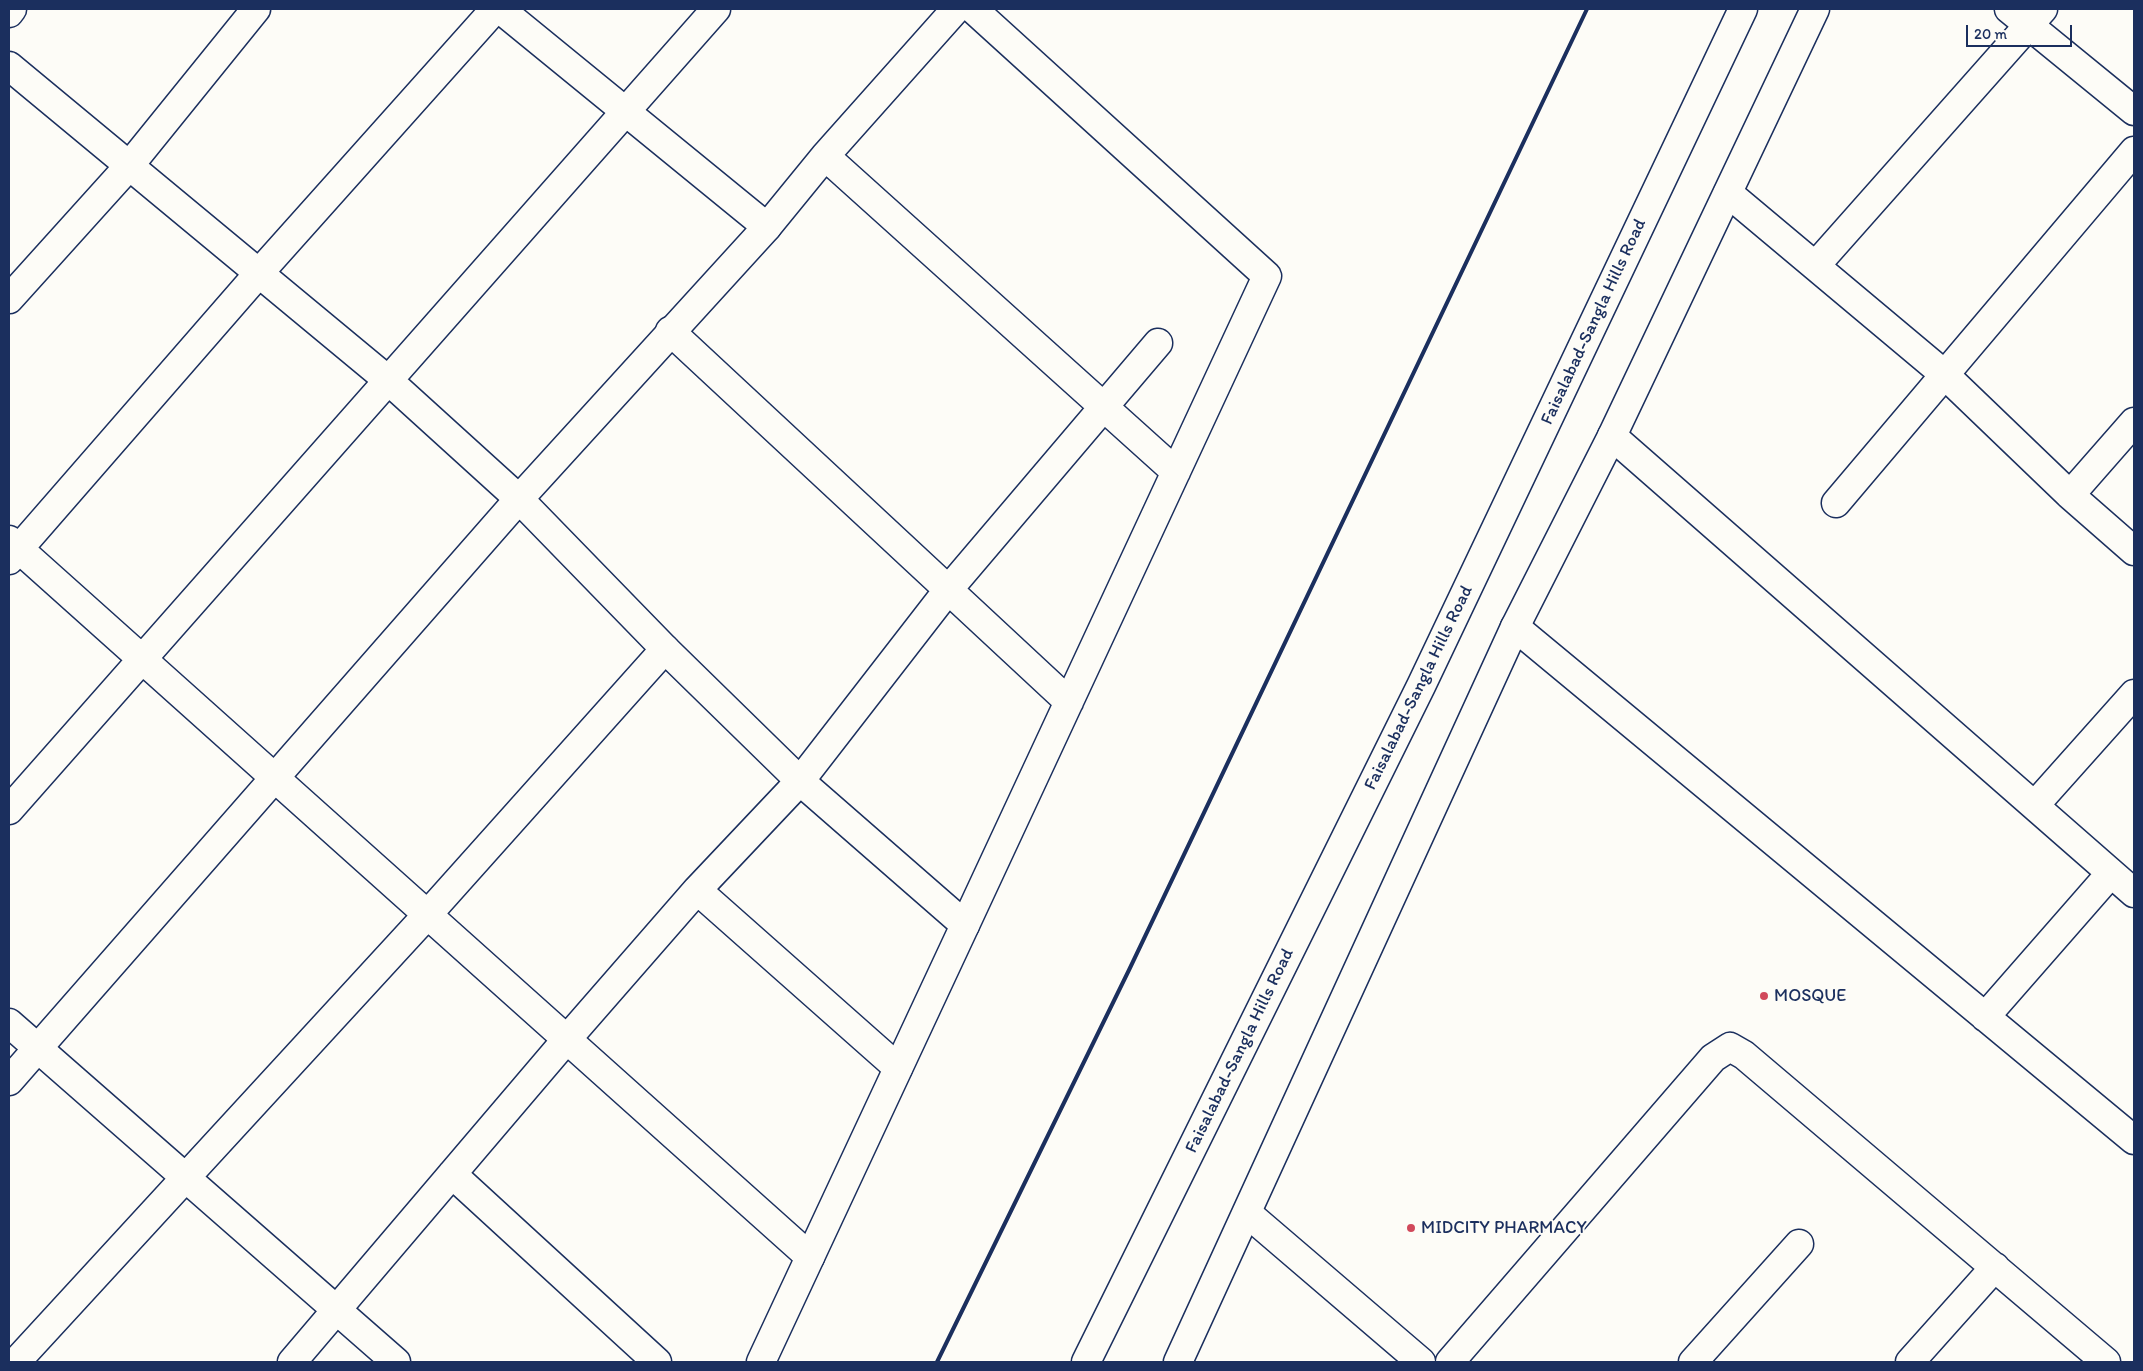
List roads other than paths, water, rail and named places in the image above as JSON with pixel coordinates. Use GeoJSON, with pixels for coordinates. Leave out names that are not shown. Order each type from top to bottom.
{"type":"FeatureCollection","features":[{"type":"Feature","properties":{"kind":"street"},"geometry":{"type":"LineString","coordinates":[[9,13],[12,9]]}},
{"type":"Feature","properties":{"kind":"street"},"geometry":{"type":"LineString","coordinates":[[9,299],[129,166],[256,9]]}},
{"type":"Feature","properties":{"kind":"street"},"geometry":{"type":"LineString","coordinates":[[495,9],[12,550],[142,660],[276,778],[810,1256]]}},
{"type":"Feature","properties":{"kind":"street"},"geometry":{"type":"LineString","coordinates":[[500,9],[767,227]]}},
{"type":"Feature","properties":{"kind":"street"},"geometry":{"type":"LineString","coordinates":[[9,810],[390,381],[716,9]]}},
{"type":"Feature","properties":{"kind":"street"},"geometry":{"type":"LineString","coordinates":[[9,1082],[519,499],[767,227],[826,156],[956,9]]}},
{"type":"Feature","properties":{"kind":"street"},"geometry":{"type":"LineString","coordinates":[[761,1362],[1267,276],[973,9]]}},
{"type":"Feature","properties":{"kind":"street","name":"Faisalabad-Sangla Hills Road"},"geometry":{"type":"LineString","coordinates":[[1086,1362],[1421,686],[1743,9]]}},
{"type":"Feature","properties":{"kind":"street"},"geometry":{"type":"LineString","coordinates":[[1178,1362],[1515,627],[1612,436],[1815,9]]}},
{"type":"Feature","properties":{"kind":"street"},"geometry":{"type":"LineString","coordinates":[[1816,265],[2027,14],[2134,112]]}},
{"type":"Feature","properties":{"kind":"street"},"geometry":{"type":"LineString","coordinates":[[9,66],[390,381],[519,499],[665,649],[800,781],[965,925]]}},
{"type":"Feature","properties":{"kind":"street"},"geometry":{"type":"LineString","coordinates":[[1836,503],[2134,151]]}},
{"type":"Feature","properties":{"kind":"street"},"geometry":{"type":"LineString","coordinates":[[826,156],[1176,472]]}},
{"type":"Feature","properties":{"kind":"street"},"geometry":{"type":"LineString","coordinates":[[1728,193],[1944,374],[2070,495],[2134,551]]}},
{"type":"Feature","properties":{"kind":"street"},"geometry":{"type":"LineString","coordinates":[[670,332],[1069,702]]}},
{"type":"Feature","properties":{"kind":"street"},"geometry":{"type":"LineString","coordinates":[[292,1362],[567,1039],[697,890],[800,781],[948,590],[1158,343]]}},
{"type":"Feature","properties":{"kind":"street"},"geometry":{"type":"LineString","coordinates":[[2070,495],[2134,422]]}},
{"type":"Feature","properties":{"kind":"street"},"geometry":{"type":"LineString","coordinates":[[1612,436],[2134,894]]}},
{"type":"Feature","properties":{"kind":"street"},"geometry":{"type":"LineString","coordinates":[[1515,627],[2134,1140]]}},
{"type":"Feature","properties":{"kind":"street"},"geometry":{"type":"LineString","coordinates":[[16,1362],[428,914],[665,649]]}},
{"type":"Feature","properties":{"kind":"street"},"geometry":{"type":"LineString","coordinates":[[2035,806],[2134,694]]}},
{"type":"Feature","properties":{"kind":"street"},"geometry":{"type":"LineString","coordinates":[[1985,1017],[2111,873]]}},
{"type":"Feature","properties":{"kind":"street"},"geometry":{"type":"LineString","coordinates":[[697,890],[898,1068]]}},
{"type":"Feature","properties":{"kind":"street"},"geometry":{"type":"LineString","coordinates":[[9,1023],[396,1362]]}},
{"type":"Feature","properties":{"kind":"street"},"geometry":{"type":"LineString","coordinates":[[1450,1362],[1713,1058],[1730,1047],[1744,1055],[2106,1362]]}},
{"type":"Feature","properties":{"kind":"street"},"geometry":{"type":"LineString","coordinates":[[452,1174],[657,1362]]}},
{"type":"Feature","properties":{"kind":"street"},"geometry":{"type":"LineString","coordinates":[[1247,1213],[1421,1362]]}},
{"type":"Feature","properties":{"kind":"street"},"geometry":{"type":"LineString","coordinates":[[1693,1362],[1799,1244]]}},
{"type":"Feature","properties":{"kind":"street"},"geometry":{"type":"LineString","coordinates":[[1910,1362],[1995,1266]]}},
{"type":"Feature","properties":{"kind":"railway"},"geometry":{"type":"LineString","coordinates":[[937,1362],[1129,970],[1587,9]]}},
{"type":"Feature","properties":{"kind":"place","name":"MOSQUE"},"geometry":{"type":"Point","coordinates":[1764,996]}},
{"type":"Feature","properties":{"kind":"place","name":"MIDCITY PHARMACY"},"geometry":{"type":"Point","coordinates":[1411,1228]}}]}
